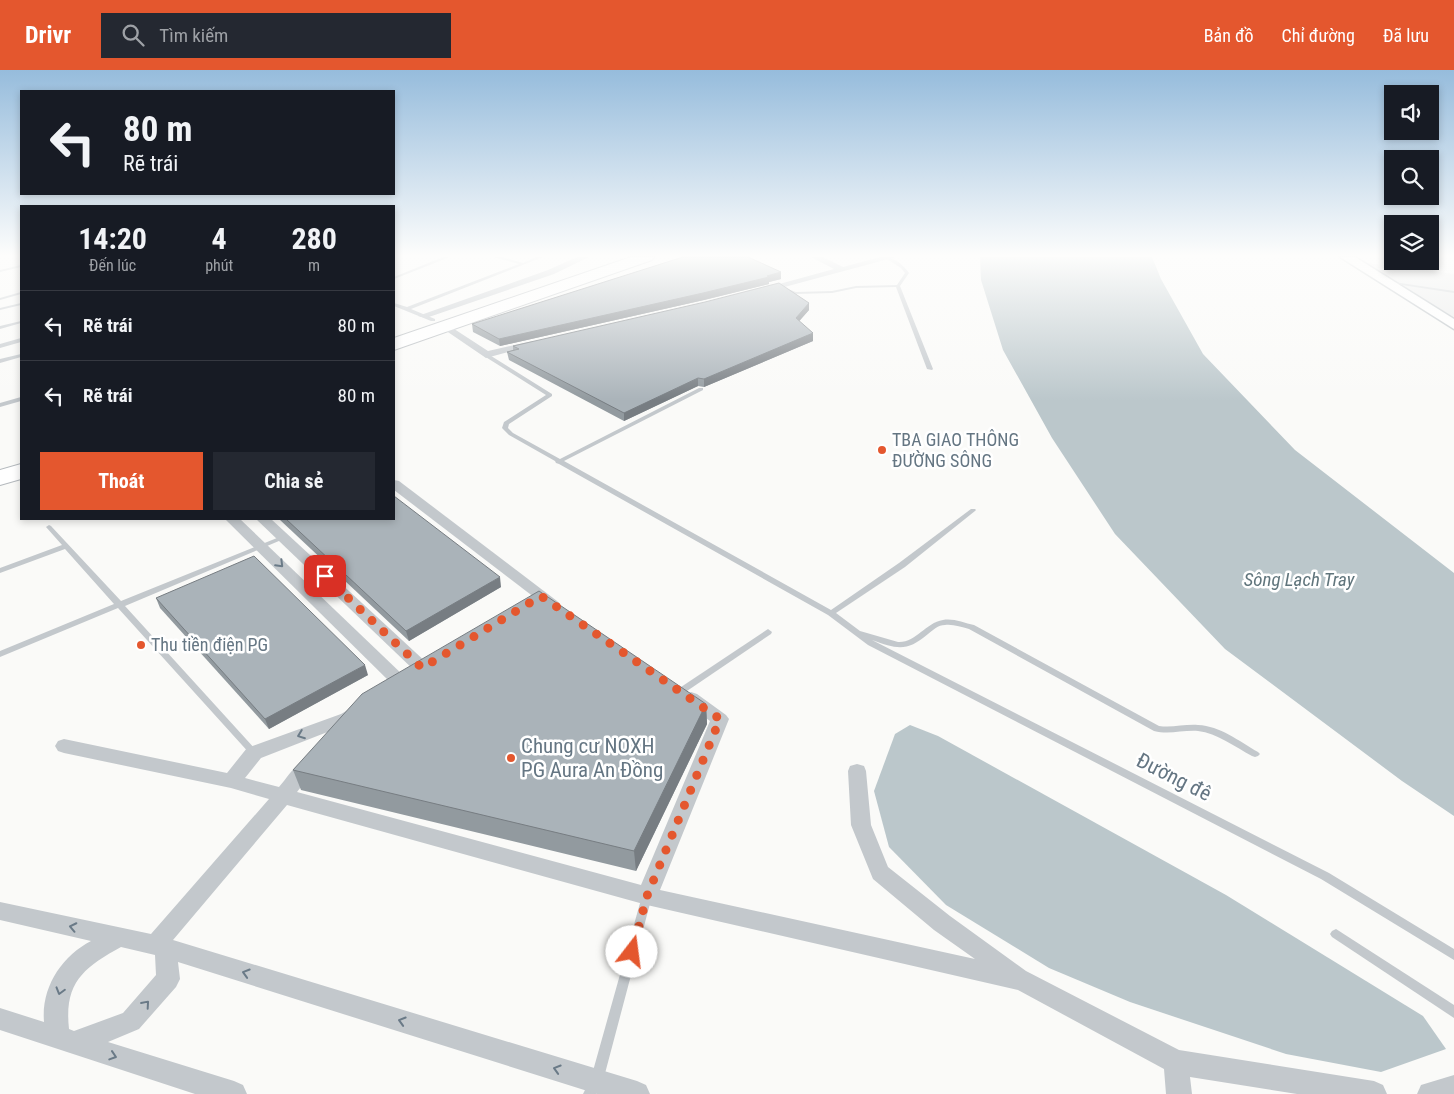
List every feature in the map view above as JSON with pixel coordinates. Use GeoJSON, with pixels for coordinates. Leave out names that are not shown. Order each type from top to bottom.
{"type":"FeatureCollection","features":[{"type":"Feature","properties":{"kind":"highway"},"geometry":{"type":"LineString","coordinates":[[395,334],[480,305]]}},
{"type":"Feature","properties":{"kind":"highway"},"geometry":{"type":"LineString","coordinates":[[395,343],[434,320],[485,305]]}},
{"type":"Feature","properties":{"kind":"highway"},"geometry":{"type":"LineString","coordinates":[[0,467],[20,460]]}},
{"type":"Feature","properties":{"kind":"highway"},"geometry":{"type":"LineString","coordinates":[[0,478],[20,471]]}},
{"type":"Feature","properties":{"kind":"street"},"geometry":{"type":"LineString","coordinates":[[434,320],[471,305]]}},
{"type":"Feature","properties":{"kind":"street"},"geometry":{"type":"LineString","coordinates":[[1421,305],[1454,325]]}},
{"type":"Feature","properties":{"kind":"street"},"geometry":{"type":"LineString","coordinates":[[434,320],[486,355],[543,342]]}},
{"type":"Feature","properties":{"kind":"street"},"geometry":{"type":"LineString","coordinates":[[395,485],[566,613]]}},
{"type":"Feature","properties":{"kind":"street"},"geometry":{"type":"LineString","coordinates":[[233,520],[262,546],[399,682]]}},
{"type":"Feature","properties":{"kind":"street"},"geometry":{"type":"LineString","coordinates":[[264,520],[422,668]]}},
{"type":"Feature","properties":{"kind":"street"},"geometry":{"type":"LineString","coordinates":[[524,607],[541,596]]}},
{"type":"Feature","properties":{"kind":"street"},"geometry":{"type":"LineString","coordinates":[[384,692],[439,658]]}},
{"type":"Feature","properties":{"kind":"street"},"geometry":{"type":"LineString","coordinates":[[647,896],[720,719],[672,685]]}},
{"type":"Feature","properties":{"kind":"street"},"geometry":{"type":"LineString","coordinates":[[161,947],[347,718],[369,702]]}},
{"type":"Feature","properties":{"kind":"street"},"geometry":{"type":"LineString","coordinates":[[231,781],[254,753],[347,718]]}},
{"type":"Feature","properties":{"kind":"street"},"geometry":{"type":"LineString","coordinates":[[64,746],[231,781],[647,896],[1022,980]]}},
{"type":"Feature","properties":{"kind":"street"},"geometry":{"type":"LineString","coordinates":[[857,771],[861,824],[880,873],[942,923],[1022,980],[1176,1062],[1374,1094]]}},
{"type":"Feature","properties":{"kind":"street"},"geometry":{"type":"LineString","coordinates":[[0,911],[161,947],[593,1087],[637,1094]]}},
{"type":"Feature","properties":{"kind":"street"},"geometry":{"type":"LineString","coordinates":[[66,1041],[55,1010],[61,984],[86,955],[120,937]]}},
{"type":"Feature","properties":{"kind":"street"},"geometry":{"type":"LineString","coordinates":[[66,1041],[131,1021],[168,979],[161,947]]}},
{"type":"Feature","properties":{"kind":"street"},"geometry":{"type":"LineString","coordinates":[[0,1019],[234,1094]]}},
{"type":"Feature","properties":{"kind":"street"},"geometry":{"type":"LineString","coordinates":[[1176,1062],[1179,1094]]}},
{"type":"Feature","properties":{"kind":"street"},"geometry":{"type":"LineString","coordinates":[[1430,1094],[1454,1088]]}},
{"type":"Feature","properties":{"kind":"lane"},"geometry":{"type":"LineString","coordinates":[[0,309],[18,305]]}},
{"type":"Feature","properties":{"kind":"lane"},"geometry":{"type":"LineString","coordinates":[[396,305],[434,320]]}},
{"type":"Feature","properties":{"kind":"lane"},"geometry":{"type":"LineString","coordinates":[[407,309],[418,305]]}},
{"type":"Feature","properties":{"kind":"lane"},"geometry":{"type":"LineString","coordinates":[[905,305],[930,369]]}},
{"type":"Feature","properties":{"kind":"lane"},"geometry":{"type":"LineString","coordinates":[[0,328],[20,322]]}},
{"type":"Feature","properties":{"kind":"lane"},"geometry":{"type":"LineString","coordinates":[[0,346],[20,340]]}},
{"type":"Feature","properties":{"kind":"lane"},"geometry":{"type":"LineString","coordinates":[[0,361],[20,355]]}},
{"type":"Feature","properties":{"kind":"lane"},"geometry":{"type":"LineString","coordinates":[[486,355],[548,392],[548,398],[509,421],[505,428],[511,434],[558,462],[831,612],[857,631],[888,642],[905,645],[939,623],[946,622],[970,627],[1157,729],[1171,732],[1200,728],[1216,732],[1256,754]]}},
{"type":"Feature","properties":{"kind":"lane"},"geometry":{"type":"LineString","coordinates":[[558,462],[701,389]]}},
{"type":"Feature","properties":{"kind":"lane"},"geometry":{"type":"LineString","coordinates":[[0,405],[20,399]]}},
{"type":"Feature","properties":{"kind":"lane"},"geometry":{"type":"LineString","coordinates":[[831,612],[895,571],[973,510]]}},
{"type":"Feature","properties":{"kind":"lane"},"geometry":{"type":"LineString","coordinates":[[49,527],[254,753]]}},
{"type":"Feature","properties":{"kind":"lane"},"geometry":{"type":"LineString","coordinates":[[0,654],[284,537]]}},
{"type":"Feature","properties":{"kind":"lane"},"geometry":{"type":"LineString","coordinates":[[0,571],[66,546]]}},
{"type":"Feature","properties":{"kind":"lane","name":"Đường đê"},"geometry":{"type":"LineString","coordinates":[[857,631],[871,643],[1326,876],[1454,955]]}},
{"type":"Feature","properties":{"kind":"lane"},"geometry":{"type":"LineString","coordinates":[[672,685],[768,632]]}},
{"type":"Feature","properties":{"kind":"lane"},"geometry":{"type":"LineString","coordinates":[[593,1087],[647,896]]}},
{"type":"Feature","properties":{"kind":"lane"},"geometry":{"type":"LineString","coordinates":[[1336,934],[1454,1012]]}},
{"type":"Feature","properties":{"kind":"shaded area"},"geometry":{"type":"Polygon","coordinates":[[[1433,305],[1454,305],[1454,317],[1433,305]]]}},
{"type":"Feature","properties":{"kind":"water","name":"Sông Lạch Tray"},"geometry":{"type":"Polygon","coordinates":[[[989,305],[1175,305],[1203,354],[1295,450],[1454,573],[1454,816],[1402,781],[1225,649],[1115,534],[1052,438],[1003,350],[989,305]]]}},
{"type":"Feature","properties":{"kind":"water"},"geometry":{"type":"Polygon","coordinates":[[[910,725],[938,736],[1226,895],[1423,1016],[1446,1049],[1381,1072],[1286,1054],[1130,1002],[1049,968],[946,905],[889,847],[874,791],[895,734],[910,725]]]}},
{"type":"Feature","properties":{"kind":"building"},"geometry":{"type":"Polygon","coordinates":[[[533,305],[651,305],[499,339],[472,324],[533,305]]]}},
{"type":"Feature","properties":{"kind":"building"},"geometry":{"type":"Polygon","coordinates":[[[693,305],[807,305],[796,318],[813,333],[704,379],[698,378],[624,413],[507,352],[519,349],[513,346],[693,305]]]}},
{"type":"Feature","properties":{"kind":"building"},"geometry":{"type":"Polygon","coordinates":[[[395,497],[500,577],[406,631],[287,520],[395,520],[395,497]]]}},
{"type":"Feature","properties":{"kind":"building"},"geometry":{"type":"Polygon","coordinates":[[[254,556],[365,665],[265,719],[156,598],[254,556]]]}},
{"type":"Feature","properties":{"kind":"building","name":"Chung cư NOXH PG Aura An Đồng"},"geometry":{"type":"Polygon","coordinates":[[[539,591],[706,704],[634,851],[293,770],[362,694],[539,591]]]}},
{"type":"Feature","properties":{"kind":"place","name":"TBA GIAO THÔNG ĐƯỜNG SÔNG"},"geometry":{"type":"Point","coordinates":[882,450]}},
{"type":"Feature","properties":{"kind":"place","name":"Thu tiền điện PG"},"geometry":{"type":"Point","coordinates":[141,645]}},
{"type":"Feature","properties":{"kind":"place","name":"Chung cư NOXH PG Aura An Đồng"},"geometry":{"type":"Point","coordinates":[511,758]}},
{"type":"Feature","properties":{"kind":"route"},"geometry":{"type":"LineString","coordinates":[[325,576],[422,668],[541,596],[720,719],[647,896],[632,952]]}}]}
